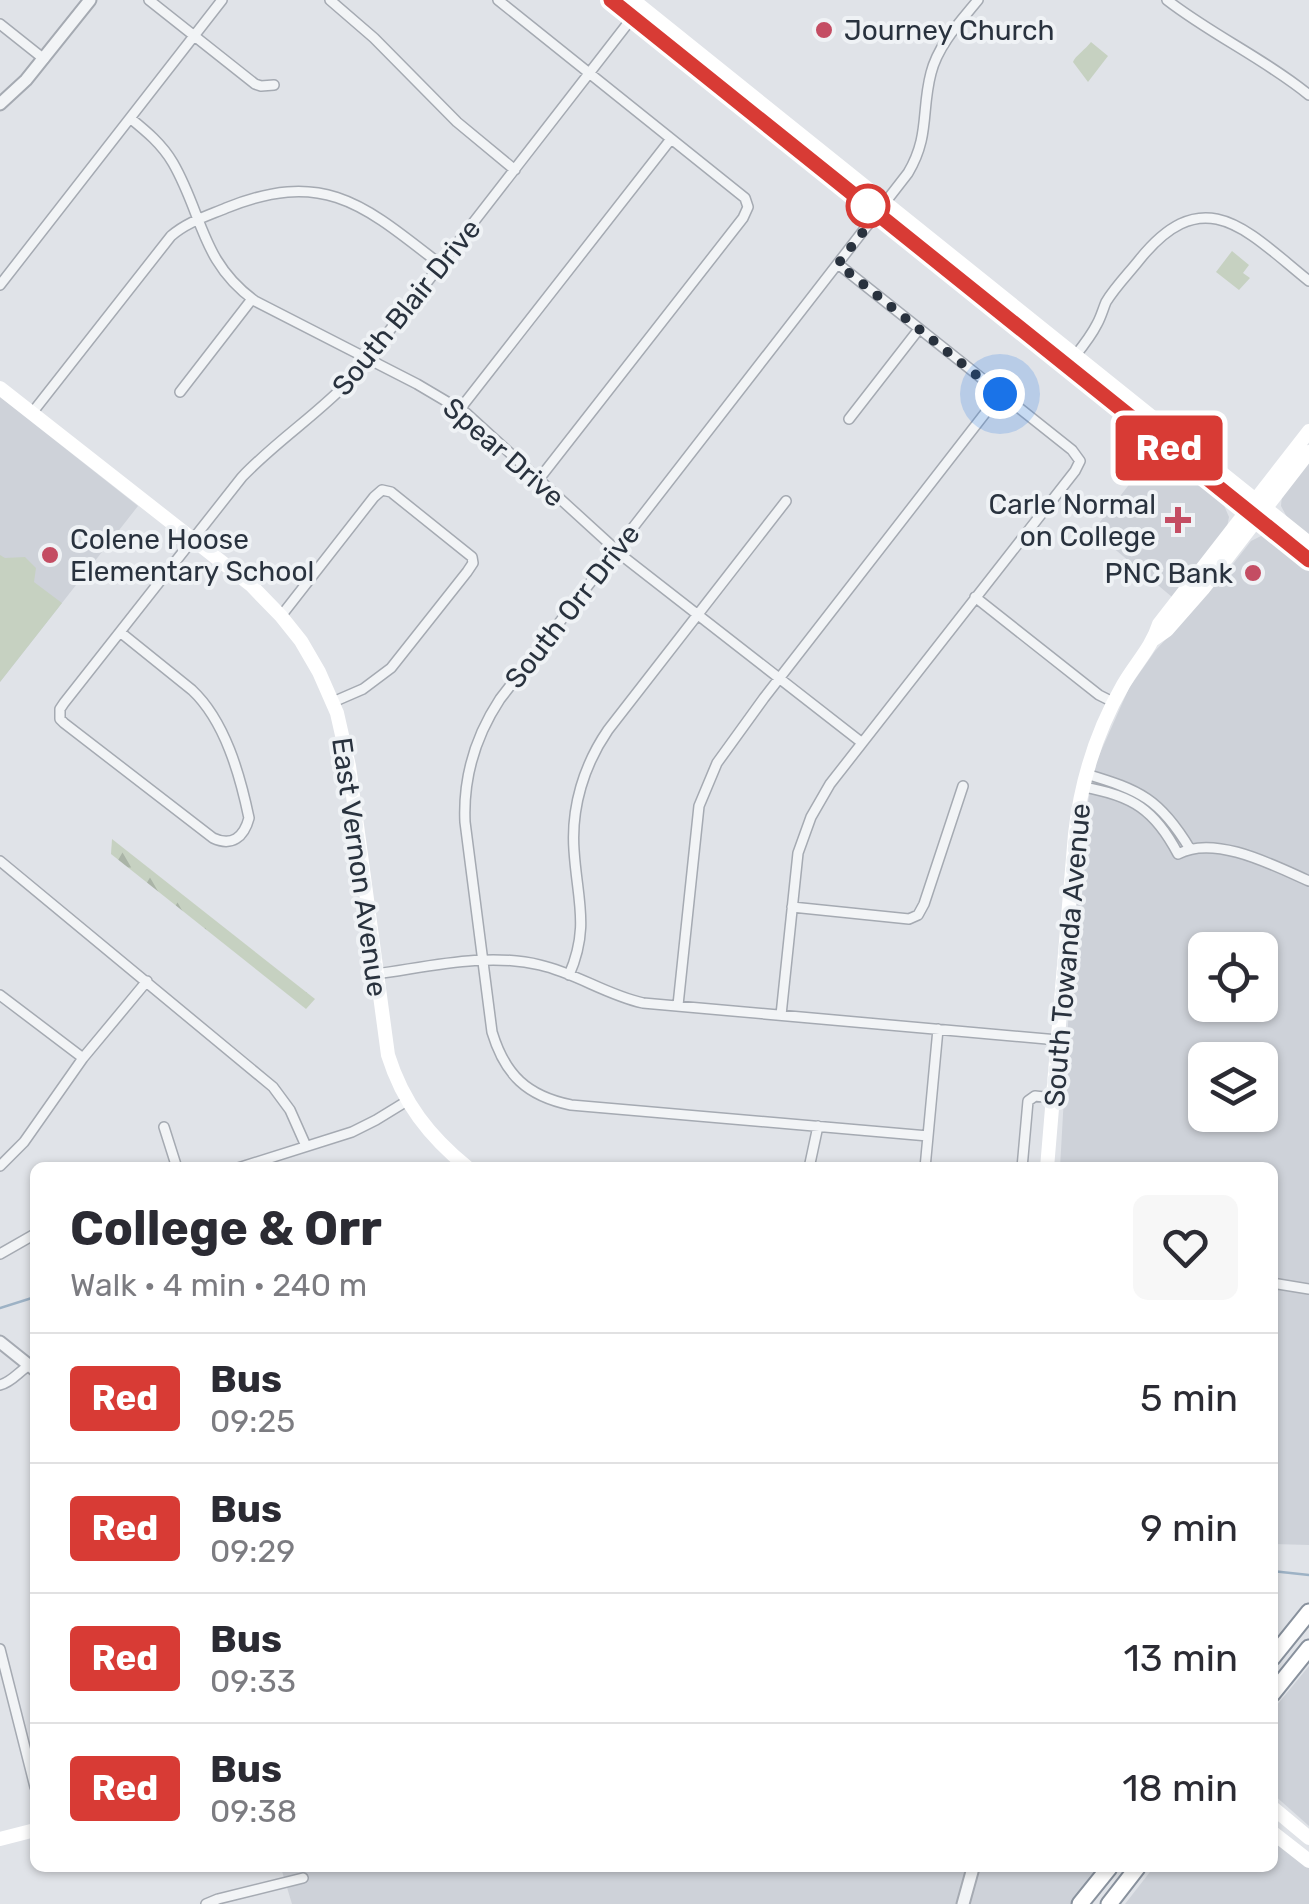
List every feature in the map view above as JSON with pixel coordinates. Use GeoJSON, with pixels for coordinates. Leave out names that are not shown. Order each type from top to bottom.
{"type":"FeatureCollection","features":[{"type":"Feature","properties":{"kind":"highway"},"geometry":{"type":"LineString","coordinates":[[1278,1651],[1309,1612]]}},
{"type":"Feature","properties":{"kind":"highway"},"geometry":{"type":"LineString","coordinates":[[1278,1687],[1309,1648]]}},
{"type":"Feature","properties":{"kind":"highway"},"geometry":{"type":"LineString","coordinates":[[1080,1904],[1106,1872]]}},
{"type":"Feature","properties":{"kind":"highway"},"geometry":{"type":"LineString","coordinates":[[1108,1904],[1134,1872]]}},
{"type":"Feature","properties":{"kind":"main road"},"geometry":{"type":"LineString","coordinates":[[611,0],[638,6],[1256,509],[1309,560]]}},
{"type":"Feature","properties":{"kind":"main road","name":"East Vernon Avenue"},"geometry":{"type":"LineString","coordinates":[[0,388],[251,585],[308,651],[333,702],[345,744],[388,1055],[407,1101],[430,1134],[461,1162]]}},
{"type":"Feature","properties":{"kind":"main road"},"geometry":{"type":"LineString","coordinates":[[1256,509],[1309,430]]}},
{"type":"Feature","properties":{"kind":"main road"},"geometry":{"type":"LineString","coordinates":[[1256,509],[1309,452]]}},
{"type":"Feature","properties":{"kind":"main road"},"geometry":{"type":"LineString","coordinates":[[1256,509],[1309,543]]}},
{"type":"Feature","properties":{"kind":"main road","name":"South Towanda Avenue"},"geometry":{"type":"LineString","coordinates":[[1048,1162],[1075,834],[1084,780],[1100,731],[1127,678],[1154,640],[1168,630],[1256,509]]}},
{"type":"Feature","properties":{"kind":"main road"},"geometry":{"type":"LineString","coordinates":[[1278,1812],[1309,1838]]}},
{"type":"Feature","properties":{"kind":"main road"},"geometry":{"type":"LineString","coordinates":[[0,1839],[30,1831]]}},
{"type":"Feature","properties":{"kind":"main road"},"geometry":{"type":"LineString","coordinates":[[1278,1837],[1309,1861]]}},
{"type":"Feature","properties":{"kind":"street"},"geometry":{"type":"LineString","coordinates":[[0,104],[44,59],[90,0]]}},
{"type":"Feature","properties":{"kind":"street"},"geometry":{"type":"LineString","coordinates":[[149,0],[256,84],[274,86]]}},
{"type":"Feature","properties":{"kind":"street"},"geometry":{"type":"LineString","coordinates":[[0,285],[222,0]]}},
{"type":"Feature","properties":{"kind":"street"},"geometry":{"type":"LineString","coordinates":[[330,0],[374,38],[456,122],[515,170]]}},
{"type":"Feature","properties":{"kind":"street"},"geometry":{"type":"LineString","coordinates":[[498,0],[745,198],[748,205],[743,218],[539,479]]}},
{"type":"Feature","properties":{"kind":"street","name":"South Orr Drive"},"geometry":{"type":"LineString","coordinates":[[818,1126],[556,1102],[535,1093],[514,1076],[499,1054],[492,1032],[464,810],[468,774],[489,715],[500,699],[908,173],[925,132],[928,86],[936,59],[978,0]]}},
{"type":"Feature","properties":{"kind":"street"},"geometry":{"type":"LineString","coordinates":[[1167,0],[1309,95]]}},
{"type":"Feature","properties":{"kind":"street","name":"South Blair Drive"},"geometry":{"type":"LineString","coordinates":[[120,632],[203,700],[220,725],[249,818],[244,833],[234,841],[213,838],[64,722],[59,714],[64,703],[193,538],[258,460],[329,402],[368,359],[590,74],[638,6]]}},
{"type":"Feature","properties":{"kind":"street"},"geometry":{"type":"LineString","coordinates":[[0,24],[44,59]]}},
{"type":"Feature","properties":{"kind":"street","name":"Spear Drive"},"geometry":{"type":"LineString","coordinates":[[130,118],[150,134],[171,160],[217,263],[240,290],[460,409],[616,550],[861,742]]}},
{"type":"Feature","properties":{"kind":"street"},"geometry":{"type":"LineString","coordinates":[[460,409],[671,139]]}},
{"type":"Feature","properties":{"kind":"street"},"geometry":{"type":"LineString","coordinates":[[32,413],[176,231],[258,196],[314,191],[338,196],[374,214],[441,265]]}},
{"type":"Feature","properties":{"kind":"street"},"geometry":{"type":"LineString","coordinates":[[1071,360],[1096,327],[1107,300],[1153,244],[1173,226],[1192,218],[1206,216],[1238,227],[1309,281]]}},
{"type":"Feature","properties":{"kind":"street"},"geometry":{"type":"LineString","coordinates":[[782,1015],[798,853],[823,794],[1080,461],[1072,450],[838,264]]}},
{"type":"Feature","properties":{"kind":"street"},"geometry":{"type":"LineString","coordinates":[[180,392],[252,299]]}},
{"type":"Feature","properties":{"kind":"street"},"geometry":{"type":"LineString","coordinates":[[849,419],[919,329]]}},
{"type":"Feature","properties":{"kind":"street"},"geometry":{"type":"LineString","coordinates":[[678,1005],[699,806],[712,773],[779,678],[1000,394]]}},
{"type":"Feature","properties":{"kind":"street"},"geometry":{"type":"LineString","coordinates":[[281,616],[374,497],[384,490],[392,492],[470,554],[470,568],[391,668],[364,689],[333,702]]}},
{"type":"Feature","properties":{"kind":"street"},"geometry":{"type":"LineString","coordinates":[[570,975],[582,925],[574,842],[576,810],[592,758],[608,730],[786,501]]}},
{"type":"Feature","properties":{"kind":"street"},"geometry":{"type":"LineString","coordinates":[[974,598],[1113,702]]}},
{"type":"Feature","properties":{"kind":"street"},"geometry":{"type":"LineString","coordinates":[[1084,780],[1127,787],[1157,805],[1190,850]]}},
{"type":"Feature","properties":{"kind":"street"},"geometry":{"type":"LineString","coordinates":[[1084,780],[1143,808],[1167,833],[1178,854],[1204,848],[1238,853],[1309,881]]}},
{"type":"Feature","properties":{"kind":"street"},"geometry":{"type":"LineString","coordinates":[[792,908],[914,919],[922,908],[962,786]]}},
{"type":"Feature","properties":{"kind":"street"},"geometry":{"type":"LineString","coordinates":[[0,861],[273,1087],[290,1110],[306,1146]]}},
{"type":"Feature","properties":{"kind":"street"},"geometry":{"type":"LineString","coordinates":[[376,974],[511,960],[570,975],[631,1000],[1058,1040]]}},
{"type":"Feature","properties":{"kind":"street"},"geometry":{"type":"LineString","coordinates":[[0,1166],[24,1142],[83,1058],[146,981]]}},
{"type":"Feature","properties":{"kind":"street"},"geometry":{"type":"LineString","coordinates":[[0,995],[83,1058]]}},
{"type":"Feature","properties":{"kind":"street"},"geometry":{"type":"LineString","coordinates":[[926,1162],[938,1028]]}},
{"type":"Feature","properties":{"kind":"street"},"geometry":{"type":"LineString","coordinates":[[1023,1162],[1028,1101],[1035,1096],[1053,1098]]}},
{"type":"Feature","properties":{"kind":"street"},"geometry":{"type":"LineString","coordinates":[[257,1162],[365,1126],[407,1101]]}},
{"type":"Feature","properties":{"kind":"street"},"geometry":{"type":"LineString","coordinates":[[810,1162],[818,1126],[928,1136]]}},
{"type":"Feature","properties":{"kind":"street"},"geometry":{"type":"LineString","coordinates":[[164,1127],[175,1162]]}},
{"type":"Feature","properties":{"kind":"street"},"geometry":{"type":"LineString","coordinates":[[0,1254],[30,1237]]}},
{"type":"Feature","properties":{"kind":"street"},"geometry":{"type":"LineString","coordinates":[[1278,1285],[1309,1289]]}},
{"type":"Feature","properties":{"kind":"street"},"geometry":{"type":"LineString","coordinates":[[0,1342],[30,1364]]}},
{"type":"Feature","properties":{"kind":"street"},"geometry":{"type":"LineString","coordinates":[[0,1385],[30,1368]]}},
{"type":"Feature","properties":{"kind":"street"},"geometry":{"type":"LineString","coordinates":[[0,1650],[30,1768]]}},
{"type":"Feature","properties":{"kind":"street"},"geometry":{"type":"LineString","coordinates":[[963,1904],[972,1872]]}},
{"type":"Feature","properties":{"kind":"street"},"geometry":{"type":"LineString","coordinates":[[206,1904],[303,1878]]}},
{"type":"Feature","properties":{"kind":"shaded area","name":"Colene Hoose Elementary School"},"geometry":{"type":"Polygon","coordinates":[[[0,397],[138,506],[0,682],[0,397]]]}},
{"type":"Feature","properties":{"kind":"shaded area"},"geometry":{"type":"Polygon","coordinates":[[[1159,446],[1223,503],[1229,517],[1227,527],[1172,597],[1093,531],[1159,446]]]}},
{"type":"Feature","properties":{"kind":"shaded area"},"geometry":{"type":"Polygon","coordinates":[[[1309,462],[1309,536],[1288,519],[1281,506],[1282,495],[1309,462]]]}},
{"type":"Feature","properties":{"kind":"shaded area"},"geometry":{"type":"Polygon","coordinates":[[[1271,537],[1309,566],[1309,1545],[1278,1544],[1278,1162],[1060,1162],[1084,820],[1097,760],[1129,688],[1155,651],[1251,541],[1271,537]]]}},
{"type":"Feature","properties":{"kind":"shaded area"},"geometry":{"type":"Polygon","coordinates":[[[1309,1666],[1309,1826],[1278,1798],[1278,1704],[1309,1666]]]}},
{"type":"Feature","properties":{"kind":"shaded area"},"geometry":{"type":"Polygon","coordinates":[[[1278,1843],[1309,1866],[1309,1904],[1125,1904],[1150,1872],[1278,1872],[1278,1843]]]}},
{"type":"Feature","properties":{"kind":"shaded area"},"geometry":{"type":"Polygon","coordinates":[[[282,1872],[1097,1872],[1072,1904],[292,1904],[282,1872]]]}},
{"type":"Feature","properties":{"kind":"green space"},"geometry":{"type":"Polygon","coordinates":[[[1091,42],[1108,56],[1088,82],[1073,62],[1091,42]]]}},
{"type":"Feature","properties":{"kind":"green space"},"geometry":{"type":"Polygon","coordinates":[[[1232,251],[1249,265],[1243,273],[1250,278],[1239,290],[1216,272],[1232,251]]]}},
{"type":"Feature","properties":{"kind":"green space"},"geometry":{"type":"Polygon","coordinates":[[[0,555],[25,557],[36,568],[34,582],[62,603],[0,682],[0,555]]]}},
{"type":"Feature","properties":{"kind":"green space"},"geometry":{"type":"Polygon","coordinates":[[[112,839],[315,999],[306,1009],[111,854],[112,839]]]}},
{"type":"Feature","properties":{"kind":"waterway"},"geometry":{"type":"LineString","coordinates":[[0,1308],[30,1299]]}},
{"type":"Feature","properties":{"kind":"waterway"},"geometry":{"type":"LineString","coordinates":[[1278,1572],[1309,1575]]}},
{"type":"Feature","properties":{"kind":"bus line","name":"Red"},"geometry":{"type":"LineString","coordinates":[[611,0],[1309,560]]}},
{"type":"Feature","properties":{"kind":"place","name":"Journey Church"},"geometry":{"type":"Point","coordinates":[824,30]}},
{"type":"Feature","properties":{"kind":"place","name":"Carle Normal on College"},"geometry":{"type":"Point","coordinates":[1178,520]}},
{"type":"Feature","properties":{"kind":"place","name":"Colene Hoose Elementary School"},"geometry":{"type":"Point","coordinates":[50,555]}},
{"type":"Feature","properties":{"kind":"place","name":"PNC Bank"},"geometry":{"type":"Point","coordinates":[1253,573]}},
{"type":"Feature","properties":{"kind":"route"},"geometry":{"type":"LineString","coordinates":[[868,206],[877,214],[838,264],[1000,394]]}}]}
